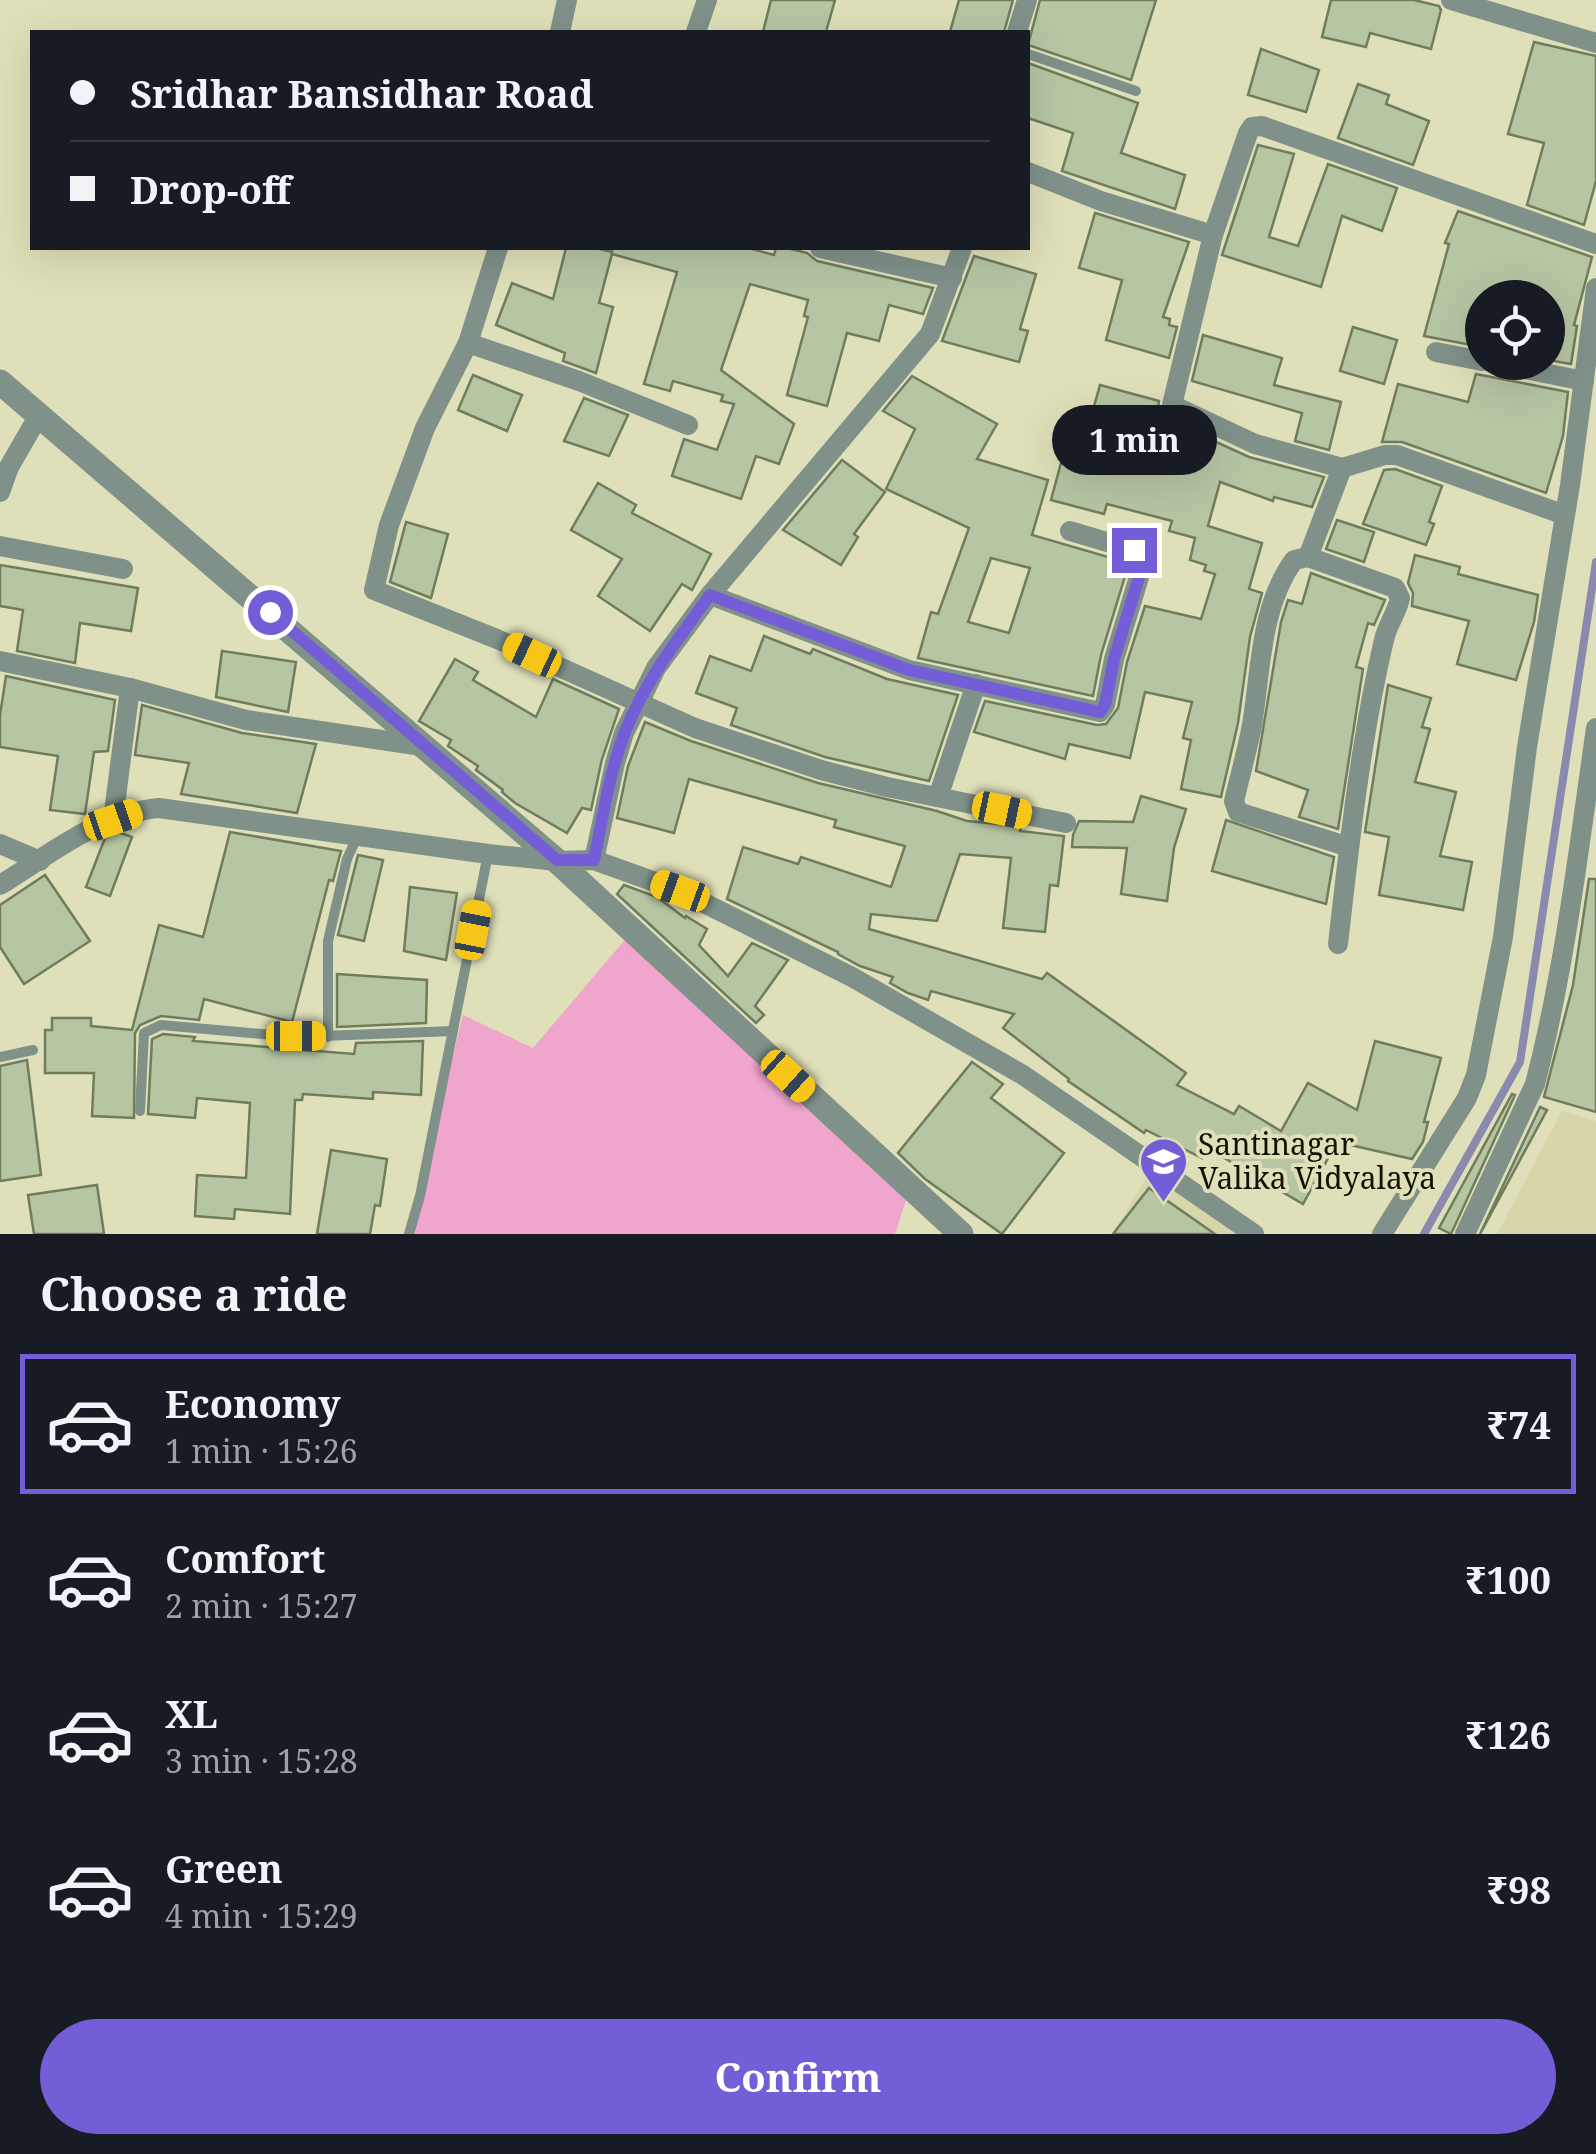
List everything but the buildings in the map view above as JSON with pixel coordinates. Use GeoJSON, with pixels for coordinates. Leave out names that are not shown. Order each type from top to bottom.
{"type":"FeatureCollection","features":[{"type":"Feature","properties":{"kind":"street"},"geometry":{"type":"LineString","coordinates":[[560,30],[567,0]]}},
{"type":"Feature","properties":{"kind":"street"},"geometry":{"type":"LineString","coordinates":[[697,30],[707,0]]}},
{"type":"Feature","properties":{"kind":"street"},"geometry":{"type":"LineString","coordinates":[[1018,30],[1027,0]]}},
{"type":"Feature","properties":{"kind":"street"},"geometry":{"type":"LineString","coordinates":[[1451,0],[1596,44]]}},
{"type":"Feature","properties":{"kind":"street"},"geometry":{"type":"LineString","coordinates":[[1565,515],[1398,455],[1342,468],[1255,444],[1172,404],[1213,234],[1252,127],[1262,126],[1596,244]]}},
{"type":"Feature","properties":{"kind":"street"},"geometry":{"type":"LineString","coordinates":[[1030,173],[1101,201],[1213,234]]}},
{"type":"Feature","properties":{"kind":"street"},"geometry":{"type":"LineString","coordinates":[[497,250],[468,343],[419,444],[389,525],[374,590],[497,639],[694,728],[821,770],[1066,824]]}},
{"type":"Feature","properties":{"kind":"street"},"geometry":{"type":"LineString","coordinates":[[829,250],[952,278]]}},
{"type":"Feature","properties":{"kind":"street"},"geometry":{"type":"LineString","coordinates":[[594,860],[614,763],[637,703],[656,668],[710,595],[930,334],[961,250]]}},
{"type":"Feature","properties":{"kind":"street"},"geometry":{"type":"LineString","coordinates":[[1382,1234],[1467,1098],[1476,1076],[1503,937],[1527,747],[1565,515],[1596,288]]}},
{"type":"Feature","properties":{"kind":"street"},"geometry":{"type":"LineString","coordinates":[[468,343],[688,424]]}},
{"type":"Feature","properties":{"kind":"street"},"geometry":{"type":"LineString","coordinates":[[1436,352],[1465,358]]}},
{"type":"Feature","properties":{"kind":"street"},"geometry":{"type":"LineString","coordinates":[[1565,377],[1584,380]]}},
{"type":"Feature","properties":{"kind":"street"},"geometry":{"type":"LineString","coordinates":[[0,382],[557,860],[961,1234]]}},
{"type":"Feature","properties":{"kind":"street"},"geometry":{"type":"LineString","coordinates":[[0,492],[38,414]]}},
{"type":"Feature","properties":{"kind":"street"},"geometry":{"type":"LineString","coordinates":[[1308,557],[1342,468]]}},
{"type":"Feature","properties":{"kind":"street"},"geometry":{"type":"LineString","coordinates":[[710,595],[909,670],[1100,712],[1143,564],[1142,556],[1134,550],[1070,532]]}},
{"type":"Feature","properties":{"kind":"street"},"geometry":{"type":"LineString","coordinates":[[0,546],[123,569]]}},
{"type":"Feature","properties":{"kind":"street"},"geometry":{"type":"LineString","coordinates":[[1338,944],[1348,846],[1384,640],[1400,598],[1395,588],[1308,557],[1294,560],[1283,575],[1268,622],[1252,725],[1234,801],[1238,812],[1348,846]]}},
{"type":"Feature","properties":{"kind":"street"},"geometry":{"type":"LineString","coordinates":[[0,661],[130,688],[246,720],[422,746]]}},
{"type":"Feature","properties":{"kind":"street"},"geometry":{"type":"LineString","coordinates":[[938,797],[976,684]]}},
{"type":"Feature","properties":{"kind":"street"},"geometry":{"type":"LineString","coordinates":[[113,820],[130,688]]}},
{"type":"Feature","properties":{"kind":"street"},"geometry":{"type":"LineString","coordinates":[[1464,1234],[1535,1084],[1564,951],[1596,728]]}},
{"type":"Feature","properties":{"kind":"street"},"geometry":{"type":"LineString","coordinates":[[0,886],[86,832],[113,820],[160,808],[488,854],[594,860],[680,891],[869,987],[1069,1104],[1254,1234]]}},
{"type":"Feature","properties":{"kind":"street"},"geometry":{"type":"LineString","coordinates":[[0,844],[40,861]]}},
{"type":"Feature","properties":{"kind":"lane"},"geometry":{"type":"LineString","coordinates":[[1030,55],[1136,91]]}},
{"type":"Feature","properties":{"kind":"lane"},"geometry":{"type":"LineString","coordinates":[[328,1036],[328,941],[347,859],[357,835]]}},
{"type":"Feature","properties":{"kind":"lane"},"geometry":{"type":"LineString","coordinates":[[409,1234],[420,1196],[488,854]]}},
{"type":"Feature","properties":{"kind":"lane"},"geometry":{"type":"LineString","coordinates":[[140,1111],[144,1033],[161,1025],[328,1036],[453,1032]]}},
{"type":"Feature","properties":{"kind":"lane"},"geometry":{"type":"LineString","coordinates":[[0,1057],[33,1050]]}},
{"type":"Feature","properties":{"kind":"shaded area"},"geometry":{"type":"Polygon","coordinates":[[[629,935],[907,1197],[895,1234],[409,1234],[463,1015],[533,1048],[629,935]]]}},
{"type":"Feature","properties":{"kind":"shaded area"},"geometry":{"type":"Polygon","coordinates":[[[1562,1111],[1596,1121],[1596,1234],[1497,1234],[1562,1111]]]}},
{"type":"Feature","properties":{"kind":"shaded area","name":"Santinagar Valika Vidyalaya"},"geometry":{"type":"Polygon","coordinates":[[[1150,1173],[1241,1234],[1112,1234],[1150,1173]]]}},
{"type":"Feature","properties":{"kind":"waterway"},"geometry":{"type":"LineString","coordinates":[[1424,1234],[1520,1062],[1596,562]]}},
{"type":"Feature","properties":{"kind":"place","name":"Santinagar Valika Vidyalaya"},"geometry":{"type":"Point","coordinates":[1163,1204]}},
{"type":"Feature","properties":{"kind":"route"},"geometry":{"type":"LineString","coordinates":[[270,612],[557,860],[594,860],[614,763],[637,703],[656,668],[710,595],[909,670],[1092,713],[1100,712],[1105,705],[1114,659],[1143,564],[1142,556],[1134,550]]}}]}
